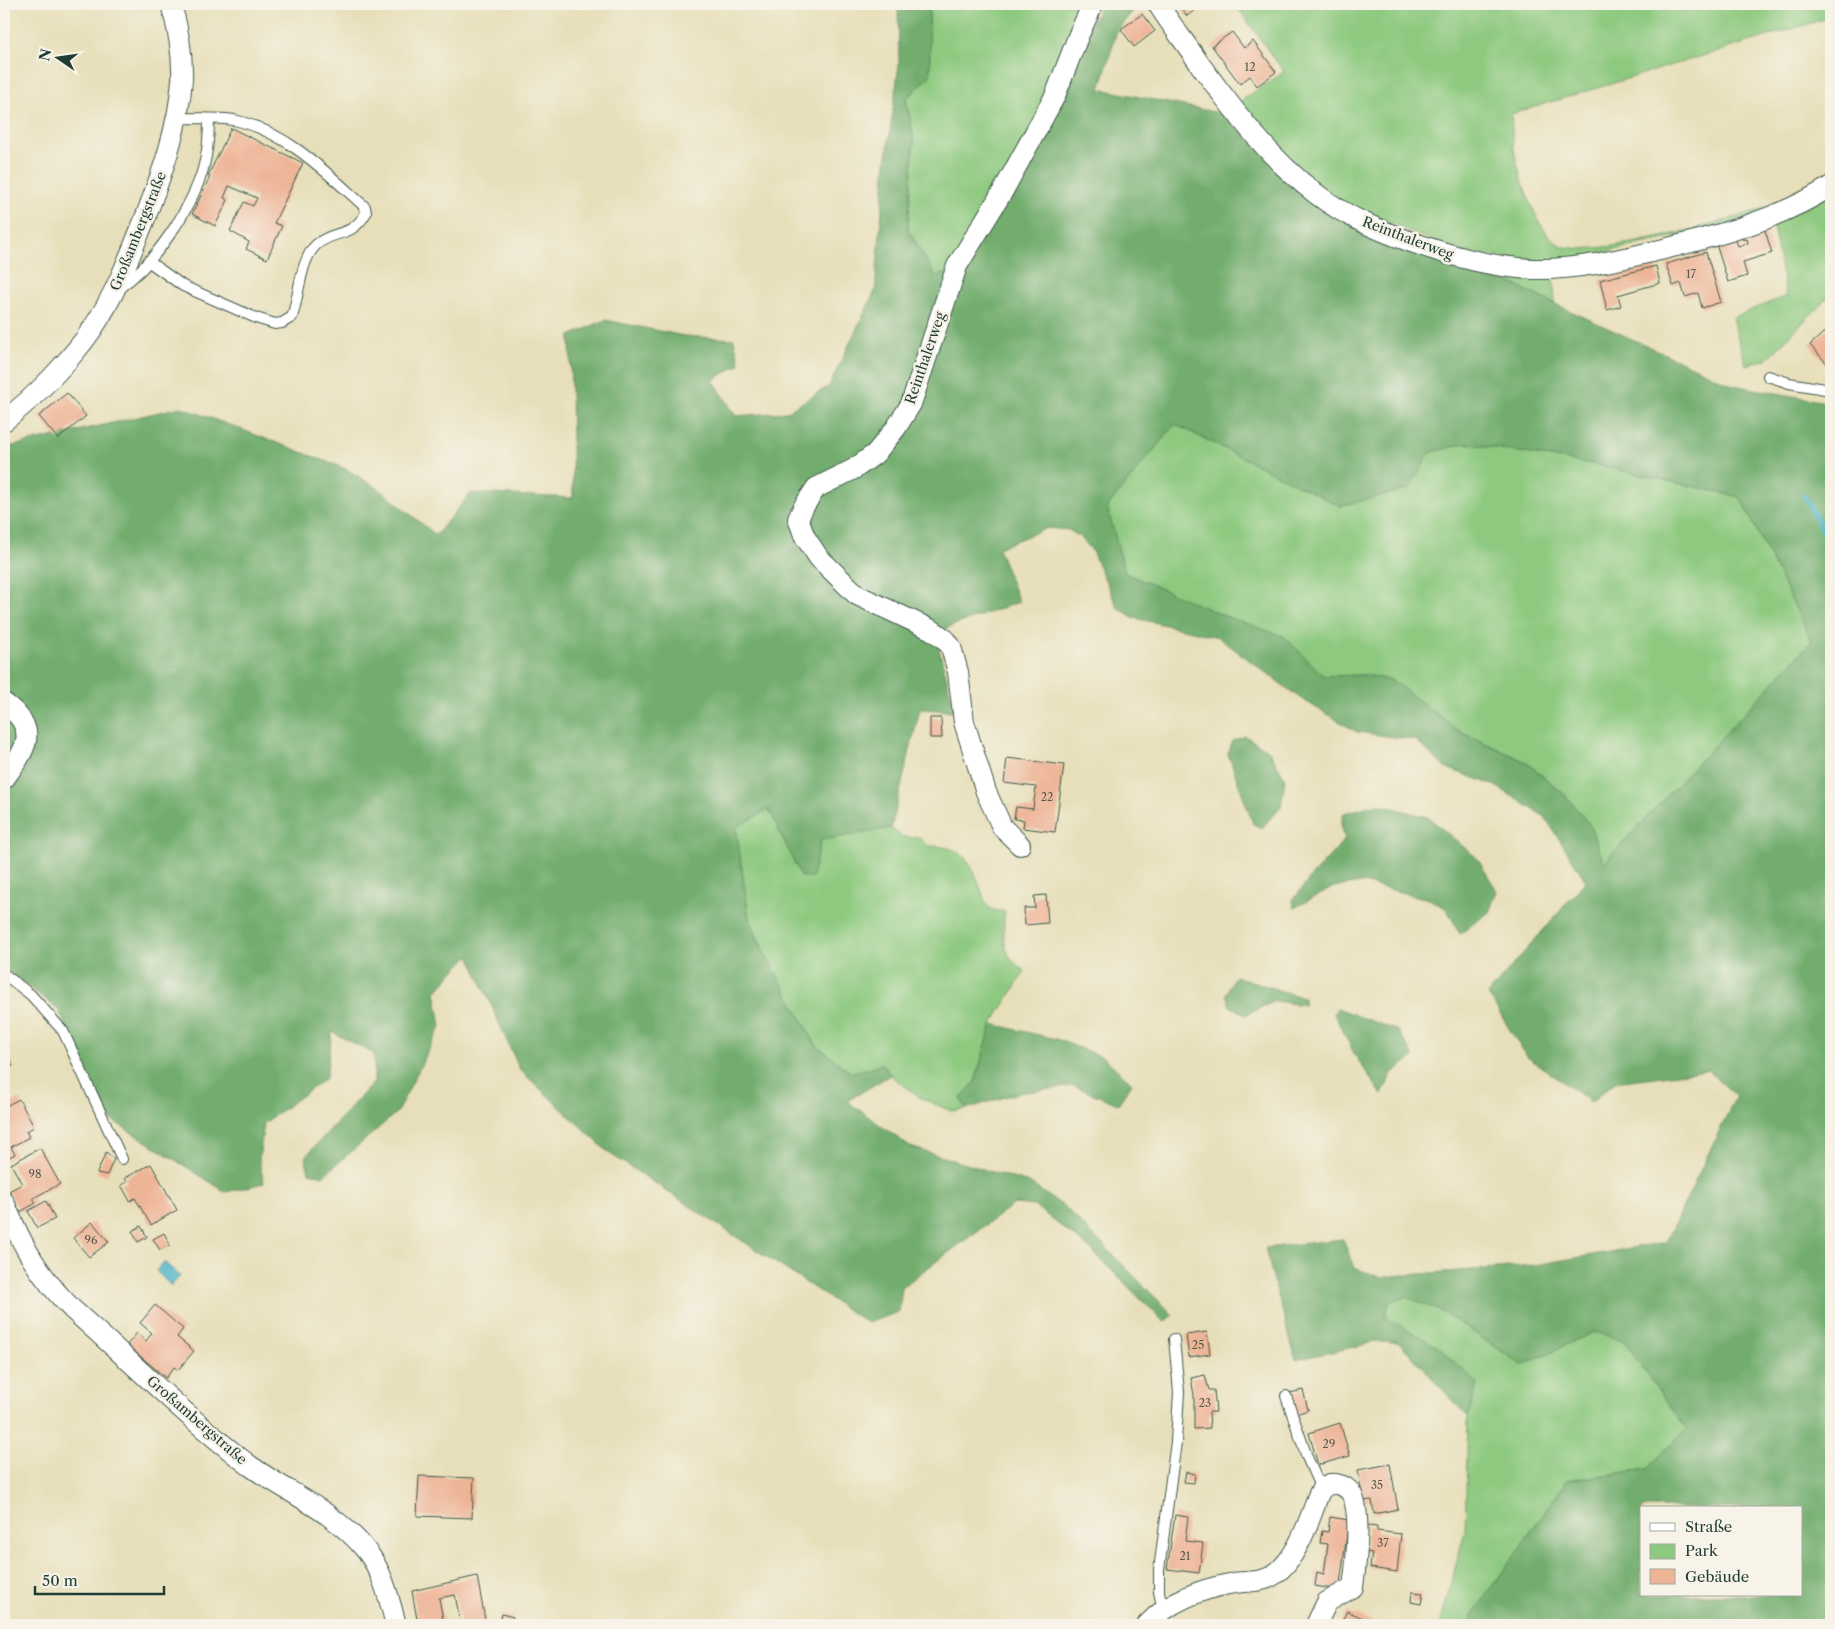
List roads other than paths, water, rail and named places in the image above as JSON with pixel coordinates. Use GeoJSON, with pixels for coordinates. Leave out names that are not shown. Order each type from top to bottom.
{"type":"FeatureCollection","features":[{"type":"Feature","properties":{"kind":"street","name":"Großambergstraße"},"geometry":{"type":"LineString","coordinates":[[4,421],[29,401],[77,349],[92,329],[105,309],[134,247],[170,144],[180,96],[181,58],[176,22],[171,4]]}},
{"type":"Feature","properties":{"kind":"street","name":"Reinthalerweg"},"geometry":{"type":"LineString","coordinates":[[1020,845],[1002,827],[986,792],[964,722],[958,672],[951,648],[946,640],[932,630],[857,595],[819,558],[805,537],[798,519],[816,488],[854,469],[874,454],[896,428],[911,404],[957,266],[1003,191],[1055,96],[1078,34],[1093,4]]}},
{"type":"Feature","properties":{"kind":"street","name":"Reinthalerweg"},"geometry":{"type":"LineString","coordinates":[[1158,4],[1229,104],[1256,138],[1290,173],[1316,194],[1347,214],[1383,231],[1457,257],[1534,269],[1604,263],[1686,243],[1790,210],[1831,186]]}},
{"type":"Feature","properties":{"kind":"street"},"geometry":{"type":"LineString","coordinates":[[4,703],[26,725],[27,733],[20,756],[4,779]]}},
{"type":"Feature","properties":{"kind":"street","name":"Großambergstraße"},"geometry":{"type":"LineString","coordinates":[[4,1202],[28,1254],[56,1294],[226,1446],[272,1481],[326,1513],[357,1540],[374,1562],[383,1579],[396,1625]]}},
{"type":"Feature","properties":{"kind":"street"},"geometry":{"type":"LineString","coordinates":[[1147,1625],[1168,1605],[1200,1592],[1234,1583],[1260,1580],[1273,1576],[1284,1566],[1296,1547],[1321,1489],[1330,1484],[1340,1484],[1349,1489],[1355,1500],[1357,1532],[1354,1586],[1328,1602],[1316,1625]]}},
{"type":"Feature","properties":{"kind":"lane"},"geometry":{"type":"LineString","coordinates":[[148,261],[183,286],[204,296],[256,318],[274,324],[282,323],[292,317],[306,264],[316,246],[324,240],[356,228],[366,213],[365,207],[314,162],[292,146],[249,124],[232,120],[176,118]]}},
{"type":"Feature","properties":{"kind":"lane"},"geometry":{"type":"LineString","coordinates":[[114,291],[127,282],[148,261],[181,216],[198,184],[209,140],[209,119]]}},
{"type":"Feature","properties":{"kind":"lane"},"geometry":{"type":"LineString","coordinates":[[1768,376],[1790,383],[1831,390]]}},
{"type":"Feature","properties":{"kind":"lane"},"geometry":{"type":"LineString","coordinates":[[4,974],[31,995],[63,1031],[122,1159]]}},
{"type":"Feature","properties":{"kind":"lane"},"geometry":{"type":"LineString","coordinates":[[1163,1610],[1159,1592],[1159,1570],[1176,1442],[1179,1392],[1174,1339]]}},
{"type":"Feature","properties":{"kind":"lane"},"geometry":{"type":"LineString","coordinates":[[1286,1396],[1307,1457],[1321,1489]]}},
{"type":"Feature","properties":{"kind":"water"},"geometry":{"type":"Polygon","coordinates":[[[164,1262],[180,1276],[171,1286],[156,1271],[164,1262]]]}},
{"type":"Feature","properties":{"kind":"waterway"},"geometry":{"type":"LineString","coordinates":[[1804,496],[1831,546]]}}]}
